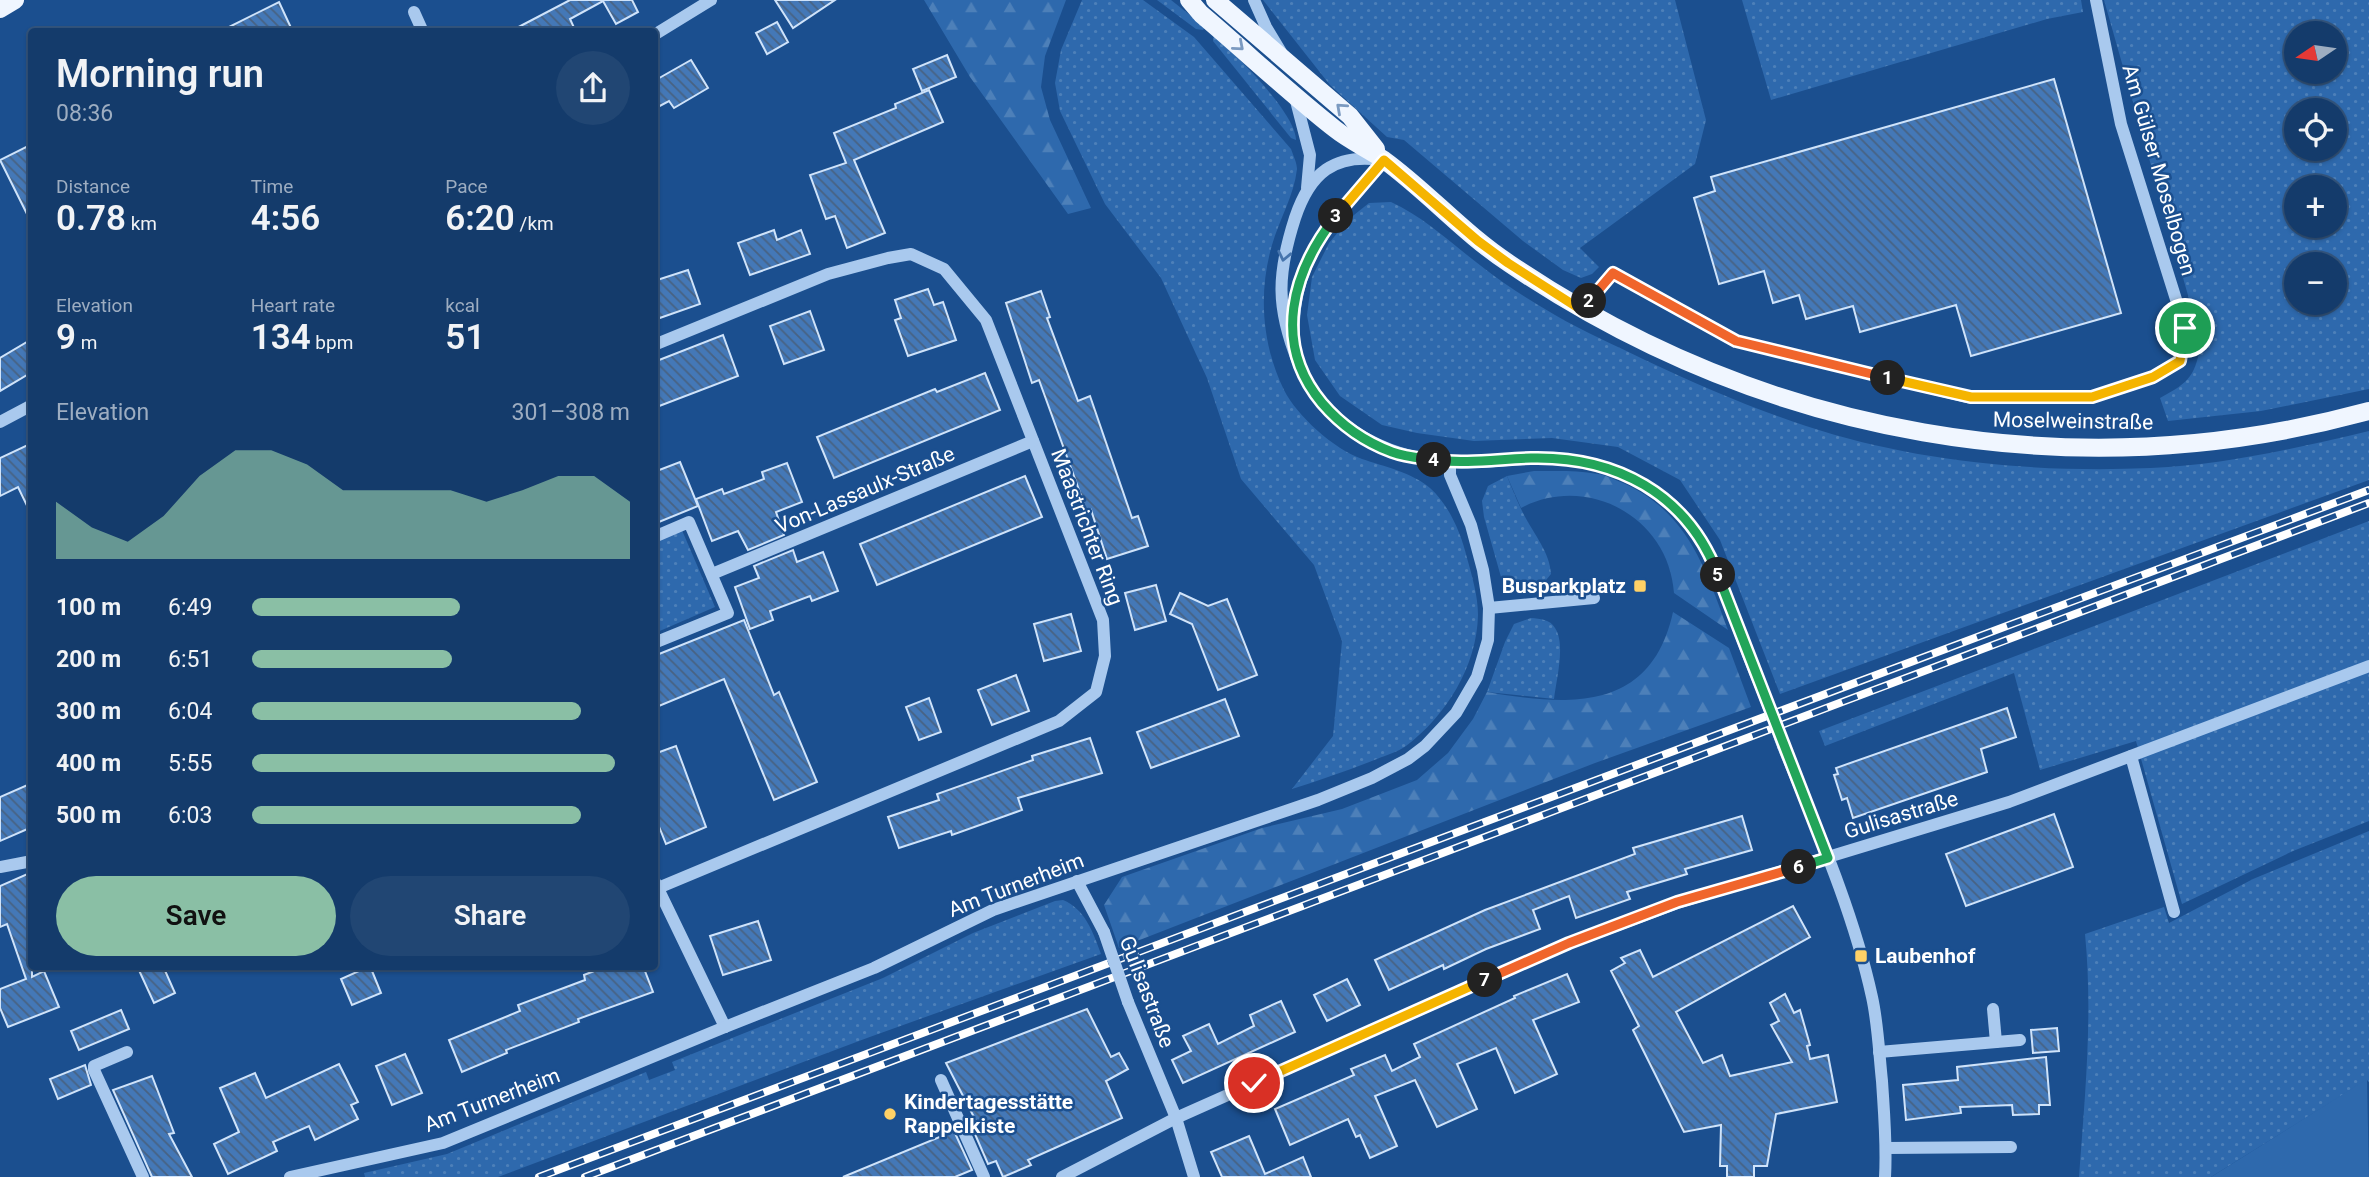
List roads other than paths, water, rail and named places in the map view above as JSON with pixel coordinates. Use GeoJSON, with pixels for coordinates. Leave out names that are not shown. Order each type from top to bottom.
{"type":"FeatureCollection","features":[{"type":"Feature","properties":{"kind":"main road"},"geometry":{"type":"LineString","coordinates":[[0,9],[15,0]]}},
{"type":"Feature","properties":{"kind":"main road","name":"Moselweinstraße"},"geometry":{"type":"LineString","coordinates":[[1189,0],[1201,14],[1337,131],[1384,160],[1478,241],[1508,263],[1610,326],[1759,390],[1827,412],[1950,438],[2054,448],[2146,448],[2246,437],[2369,411]]}},
{"type":"Feature","properties":{"kind":"main road","name":"Moselweinstraße"},"geometry":{"type":"LineString","coordinates":[[1215,0],[1350,116],[1384,160]]}},
{"type":"Feature","properties":{"kind":"street"},"geometry":{"type":"LineString","coordinates":[[658,33],[711,0]]}},
{"type":"Feature","properties":{"kind":"street"},"geometry":{"type":"LineString","coordinates":[[1254,0],[1284,58]]}},
{"type":"Feature","properties":{"kind":"street","name":"Am Gülser Moselbogen"},"geometry":{"type":"LineString","coordinates":[[1583,311],[1613,273],[1736,341],[1971,397],[2092,397],[2153,377],[2180,361],[2185,328],[2121,124],[2096,0]]}},
{"type":"Feature","properties":{"kind":"street"},"geometry":{"type":"LineString","coordinates":[[414,12],[421,28]]}},
{"type":"Feature","properties":{"kind":"street"},"geometry":{"type":"LineString","coordinates":[[1294,94],[1310,155],[1310,173],[1307,192],[1291,232],[1281,274],[1284,316],[1295,355],[1314,393],[1340,421],[1357,434],[1392,452],[1450,462],[1565,459],[1615,469],[1659,494],[1686,519],[1706,547],[1828,858],[1861,956],[1872,998],[1879,1052],[1887,1149],[1885,1177]]}},
{"type":"Feature","properties":{"kind":"street"},"geometry":{"type":"LineString","coordinates":[[1307,192],[1322,172],[1335,163],[1359,158],[1384,160]]}},
{"type":"Feature","properties":{"kind":"street"},"geometry":{"type":"LineString","coordinates":[[1295,355],[1294,305],[1310,255],[1335,217],[1384,160]]}},
{"type":"Feature","properties":{"kind":"street","name":"Maastrichter Ring"},"geometry":{"type":"LineString","coordinates":[[658,343],[828,274],[911,254],[944,270],[986,320],[1102,620],[1105,656],[1096,692],[1059,722],[658,883]]}},
{"type":"Feature","properties":{"kind":"street"},"geometry":{"type":"LineString","coordinates":[[0,422],[28,407]]}},
{"type":"Feature","properties":{"kind":"street","name":"Von-Lassaulx-Straße"},"geometry":{"type":"LineString","coordinates":[[712,574],[1033,441]]}},
{"type":"Feature","properties":{"kind":"street","name":"Am Turnerheim"},"geometry":{"type":"LineString","coordinates":[[290,1177],[443,1143],[874,968],[993,910],[1318,800],[1372,778],[1408,759],[1441,731],[1456,713],[1468,694],[1488,640],[1489,608],[1477,545],[1450,475],[1450,462]]}},
{"type":"Feature","properties":{"kind":"street"},"geometry":{"type":"LineString","coordinates":[[658,535],[689,522],[728,613],[658,641]]}},
{"type":"Feature","properties":{"kind":"street"},"geometry":{"type":"LineString","coordinates":[[1489,608],[1594,598]]}},
{"type":"Feature","properties":{"kind":"street","name":"Gulisastraße"},"geometry":{"type":"LineString","coordinates":[[1062,1177],[1176,1118],[1569,943],[1677,902],[2008,802],[2369,666]]}},
{"type":"Feature","properties":{"kind":"street"},"geometry":{"type":"LineString","coordinates":[[2131,756],[2174,912]]}},
{"type":"Feature","properties":{"kind":"street"},"geometry":{"type":"LineString","coordinates":[[0,867],[28,861]]}},
{"type":"Feature","properties":{"kind":"street","name":"Gulisastraße"},"geometry":{"type":"LineString","coordinates":[[1077,881],[1104,932],[1128,1002],[1176,1118],[1194,1177]]}},
{"type":"Feature","properties":{"kind":"street"},"geometry":{"type":"LineString","coordinates":[[658,888],[724,1027]]}},
{"type":"Feature","properties":{"kind":"street"},"geometry":{"type":"LineString","coordinates":[[1993,1009],[1996,1042]]}},
{"type":"Feature","properties":{"kind":"street"},"geometry":{"type":"LineString","coordinates":[[1879,1052],[2020,1040]]}},
{"type":"Feature","properties":{"kind":"street"},"geometry":{"type":"LineString","coordinates":[[127,1052],[94,1066],[94,1070],[143,1177]]}},
{"type":"Feature","properties":{"kind":"street"},"geometry":{"type":"LineString","coordinates":[[942,1080],[984,1177]]}},
{"type":"Feature","properties":{"kind":"street"},"geometry":{"type":"LineString","coordinates":[[1887,1149],[2011,1147]]}},
{"type":"Feature","properties":{"kind":"railway"},"geometry":{"type":"LineString","coordinates":[[539,1177],[2369,490]]}},
{"type":"Feature","properties":{"kind":"railway"},"geometry":{"type":"LineString","coordinates":[[585,1177],[2369,503]]}},
{"type":"Feature","properties":{"kind":"place","name":"Busparkplatz"},"geometry":{"type":"Point","coordinates":[1640,586]}},
{"type":"Feature","properties":{"kind":"place","name":"Laubenhof"},"geometry":{"type":"Point","coordinates":[1861,956]}},
{"type":"Feature","properties":{"kind":"place","name":"Kindertagesstätte Rappelkiste"},"geometry":{"type":"Point","coordinates":[890,1114]}}]}
